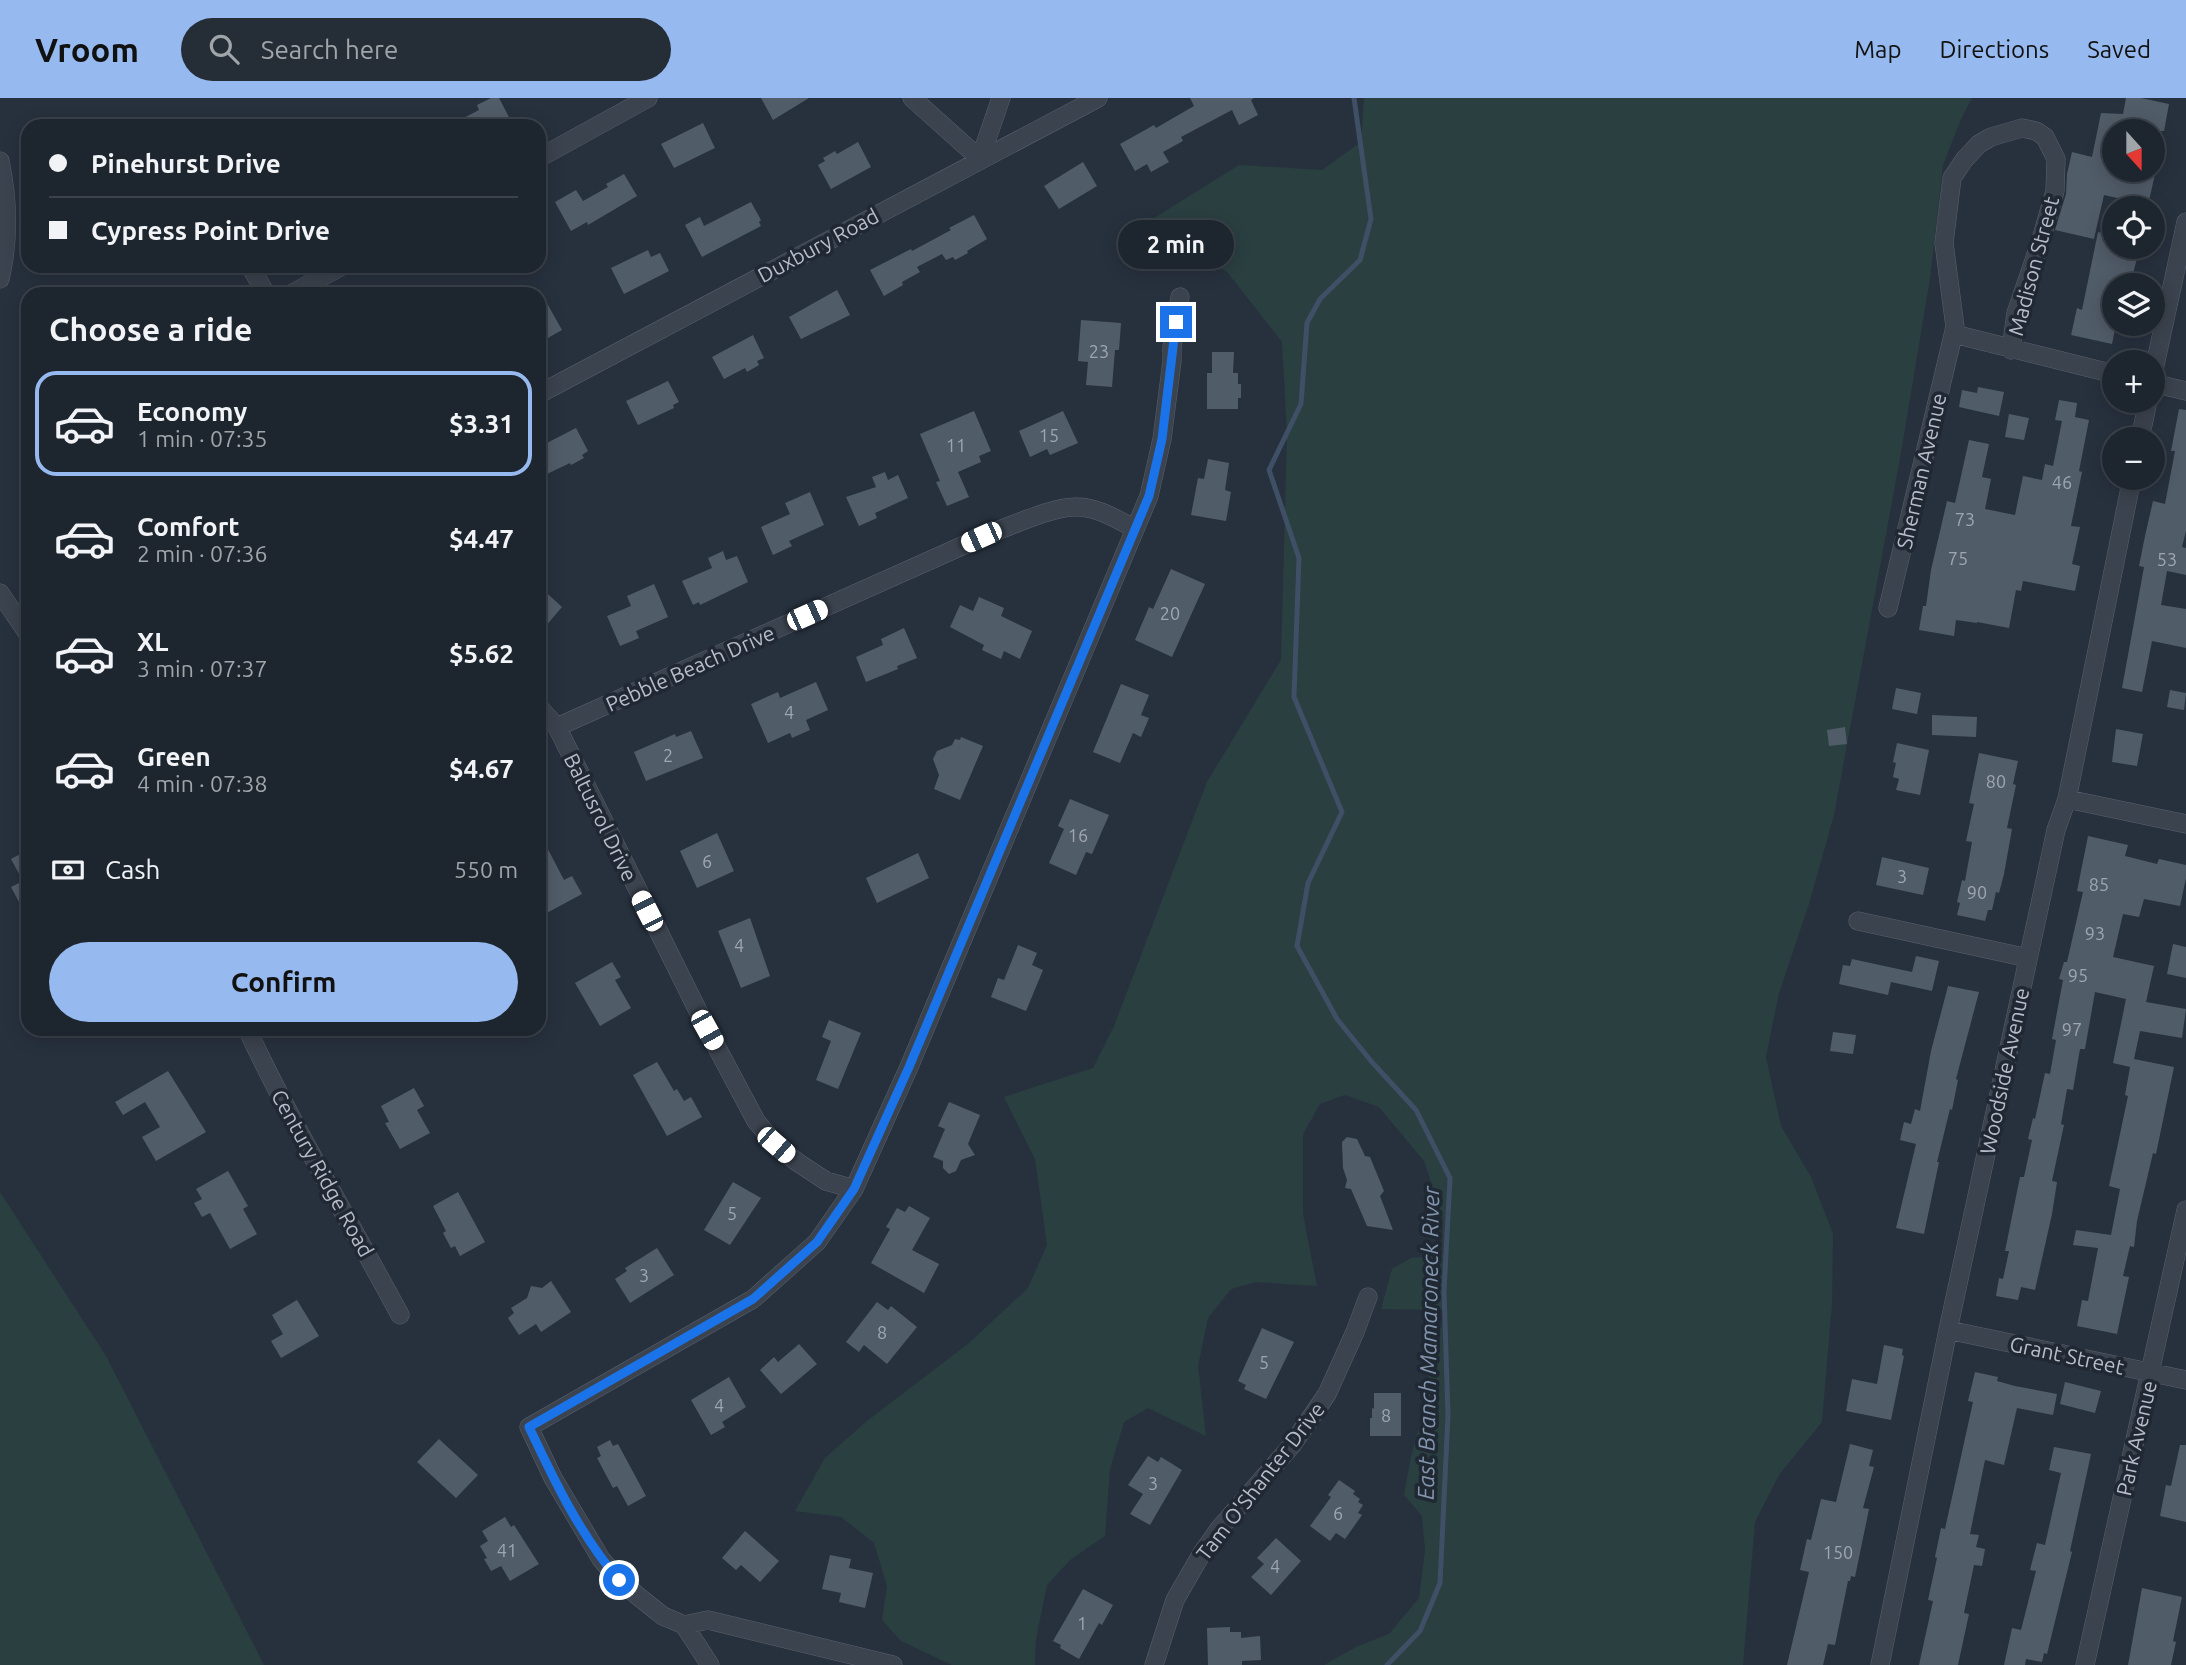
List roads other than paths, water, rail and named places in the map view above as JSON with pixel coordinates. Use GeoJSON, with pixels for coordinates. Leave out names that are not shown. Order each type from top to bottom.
{"type":"FeatureCollection","features":[{"type":"Feature","properties":{"kind":"street"},"geometry":{"type":"LineString","coordinates":[[546,154],[648,98]]}},
{"type":"Feature","properties":{"kind":"street"},"geometry":{"type":"LineString","coordinates":[[912,98],[980,159],[1001,98]]}},
{"type":"Feature","properties":{"kind":"street","name":"Duxbury Road"},"geometry":{"type":"LineString","coordinates":[[546,390],[1098,98]]}},
{"type":"Feature","properties":{"kind":"street","name":"Madison Street"},"geometry":{"type":"LineString","coordinates":[[2011,350],[2017,313],[2055,191],[2056,159],[2045,137],[2036,131],[2022,128],[1979,144],[1952,178],[1944,243],[1954,334],[2011,350],[2102,371]]}},
{"type":"Feature","properties":{"kind":"street"},"geometry":{"type":"LineString","coordinates":[[0,161],[6,215],[5,257],[0,279]]}},
{"type":"Feature","properties":{"kind":"street"},"geometry":{"type":"LineString","coordinates":[[2159,350],[2186,222]]}},
{"type":"Feature","properties":{"kind":"street"},"geometry":{"type":"LineString","coordinates":[[304,287],[329,273]]}},
{"type":"Feature","properties":{"kind":"street"},"geometry":{"type":"LineString","coordinates":[[710,1665],[684,1625],[663,1616],[639,1597],[619,1580],[601,1559],[553,1478],[529,1427],[753,1299],[817,1242],[854,1189],[909,1067],[1149,496],[1162,439],[1180,297]]}},
{"type":"Feature","properties":{"kind":"street","name":"Sherman Avenue"},"geometry":{"type":"LineString","coordinates":[[1888,608],[1954,334]]}},
{"type":"Feature","properties":{"kind":"street"},"geometry":{"type":"LineString","coordinates":[[2165,385],[2186,391]]}},
{"type":"Feature","properties":{"kind":"street","name":"Woodside Avenue"},"geometry":{"type":"LineString","coordinates":[[1880,1665],[1948,1330],[2056,830],[2067,799],[2130,490]]}},
{"type":"Feature","properties":{"kind":"street","name":"Pebble Beach Drive"},"geometry":{"type":"LineString","coordinates":[[557,727],[991,533],[1065,507],[1080,507],[1108,515],[1134,528]]}},
{"type":"Feature","properties":{"kind":"street"},"geometry":{"type":"LineString","coordinates":[[0,593],[21,624]]}},
{"type":"Feature","properties":{"kind":"street","name":"Baltusrol Drive"},"geometry":{"type":"LineString","coordinates":[[546,715],[557,727],[707,1030],[756,1121],[776,1145],[797,1163],[826,1181],[854,1189]]}},
{"type":"Feature","properties":{"kind":"street"},"geometry":{"type":"LineString","coordinates":[[2067,799],[2186,824]]}},
{"type":"Feature","properties":{"kind":"street"},"geometry":{"type":"LineString","coordinates":[[1858,921],[2028,958]]}},
{"type":"Feature","properties":{"kind":"street","name":"Century Ridge Road"},"geometry":{"type":"LineString","coordinates":[[250,1036],[310,1152],[400,1315]]}},
{"type":"Feature","properties":{"kind":"street","name":"Park Avenue"},"geometry":{"type":"LineString","coordinates":[[2085,1665],[2186,1210]]}},
{"type":"Feature","properties":{"kind":"street","name":"Tam O'Shanter Drive"},"geometry":{"type":"LineString","coordinates":[[1154,1665],[1175,1600],[1195,1565],[1219,1529],[1293,1445],[1327,1394],[1368,1297]]}},
{"type":"Feature","properties":{"kind":"street","name":"Grant Street"},"geometry":{"type":"LineString","coordinates":[[1948,1330],[2186,1380]]}},
{"type":"Feature","properties":{"kind":"street"},"geometry":{"type":"LineString","coordinates":[[684,1625],[708,1620],[893,1665]]}},
{"type":"Feature","properties":{"kind":"waterway","name":"East Branch Mamaroneck River"},"geometry":{"type":"LineString","coordinates":[[1354,98],[1371,219],[1360,260],[1320,299],[1307,323],[1301,404],[1269,470],[1299,558],[1294,697],[1342,812],[1308,883],[1297,946],[1337,1019],[1416,1110],[1450,1178],[1444,1291],[1448,1415],[1440,1583],[1420,1631],[1387,1665]]}}]}
